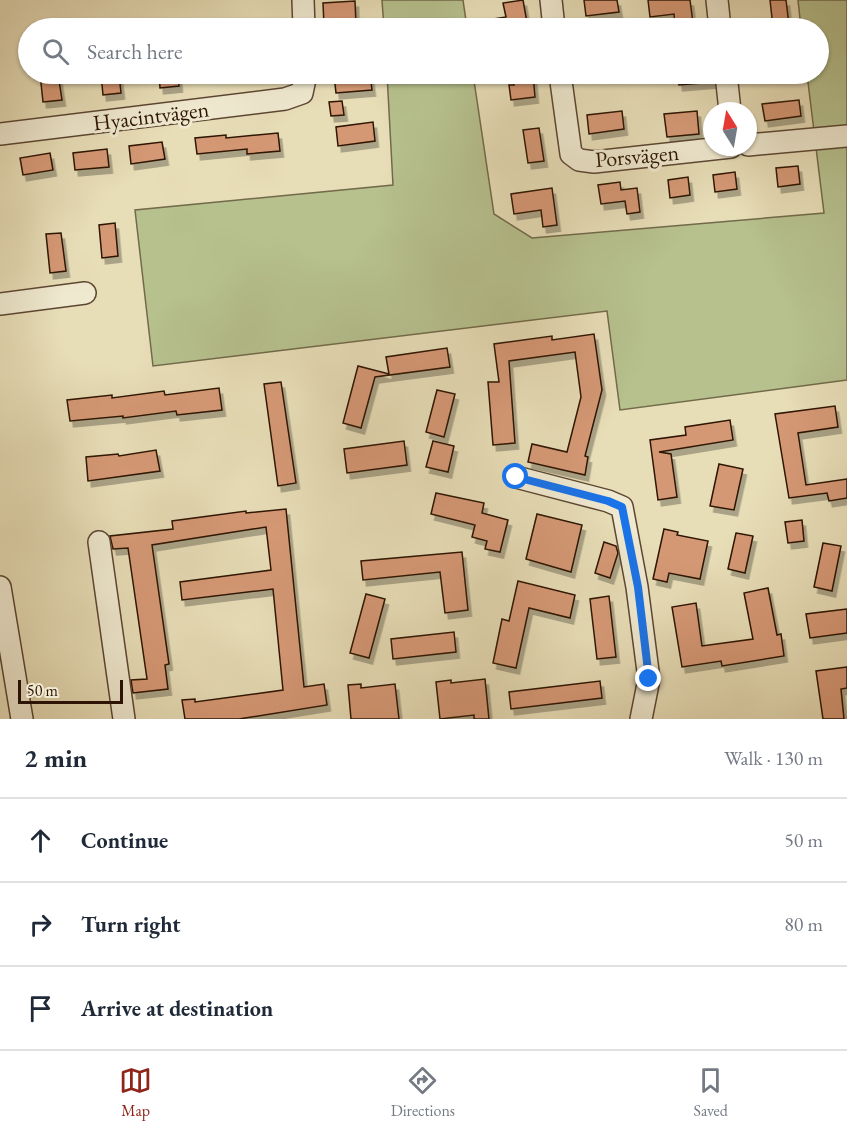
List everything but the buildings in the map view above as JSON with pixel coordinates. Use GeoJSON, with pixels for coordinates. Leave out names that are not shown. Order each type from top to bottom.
{"type":"FeatureCollection","features":[{"type":"Feature","properties":{"kind":"street"},"geometry":{"type":"LineString","coordinates":[[303,0],[304,18]]}},
{"type":"Feature","properties":{"kind":"street"},"geometry":{"type":"LineString","coordinates":[[550,0],[553,18]]}},
{"type":"Feature","properties":{"kind":"street"},"geometry":{"type":"LineString","coordinates":[[717,0],[719,18]]}},
{"type":"Feature","properties":{"kind":"street","name":"Hyacintvägen"},"geometry":{"type":"LineString","coordinates":[[0,134],[285,99],[303,84]]}},
{"type":"Feature","properties":{"kind":"street","name":"Porsvägen"},"geometry":{"type":"LineString","coordinates":[[562,84],[571,154],[579,160],[594,162],[703,150]]}},
{"type":"Feature","properties":{"kind":"street"},"geometry":{"type":"LineString","coordinates":[[727,84],[729,102]]}},
{"type":"Feature","properties":{"kind":"street"},"geometry":{"type":"LineString","coordinates":[[757,144],[847,136]]}},
{"type":"Feature","properties":{"kind":"street"},"geometry":{"type":"LineString","coordinates":[[0,304],[85,293]]}},
{"type":"Feature","properties":{"kind":"street"},"geometry":{"type":"LineString","coordinates":[[516,477],[608,501],[622,507],[638,587],[649,679],[641,719]]}},
{"type":"Feature","properties":{"kind":"street"},"geometry":{"type":"LineString","coordinates":[[99,542],[124,719]]}},
{"type":"Feature","properties":{"kind":"street"},"geometry":{"type":"LineString","coordinates":[[0,592],[7,674],[22,719]]}},
{"type":"Feature","properties":{"kind":"green space"},"geometry":{"type":"Polygon","coordinates":[[[382,0],[463,0],[466,18],[383,18],[382,0]]]}},
{"type":"Feature","properties":{"kind":"green space"},"geometry":{"type":"Polygon","coordinates":[[[798,0],[847,0],[847,380],[620,410],[607,311],[153,366],[135,210],[393,185],[388,84],[474,84],[494,214],[532,238],[824,213],[808,84],[829,84],[829,18],[800,18],[798,0]]]}},
{"type":"Feature","properties":{"kind":"route"},"geometry":{"type":"LineString","coordinates":[[516,477],[566,492],[608,501],[622,507],[638,587],[649,679]]}}]}
